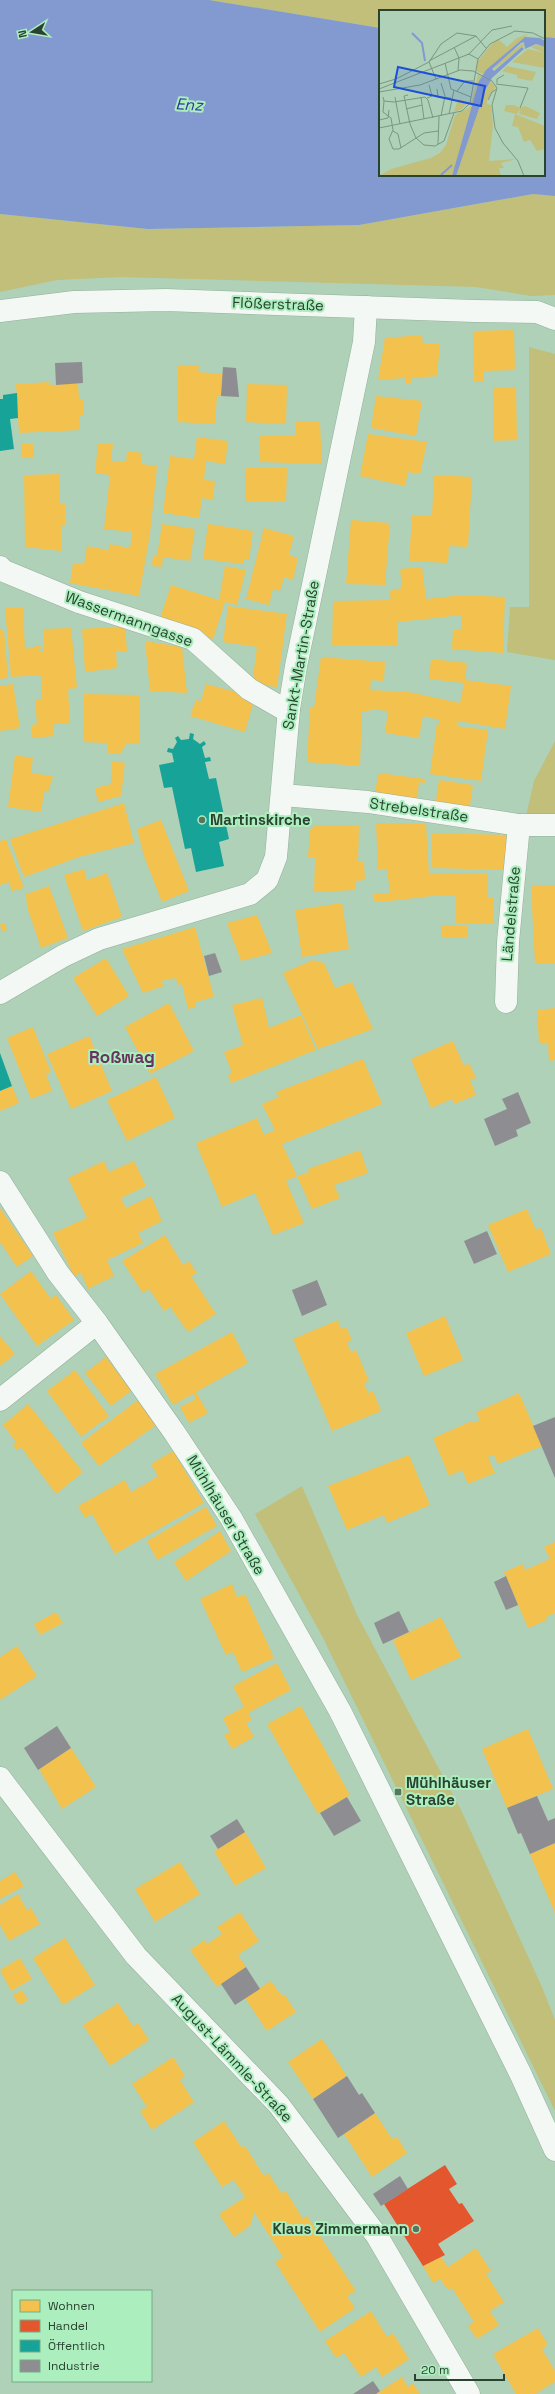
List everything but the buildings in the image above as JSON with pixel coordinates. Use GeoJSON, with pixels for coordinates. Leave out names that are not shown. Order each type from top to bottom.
{"type":"FeatureCollection","features":[{"type":"Feature","properties":{"kind":"street","name":"Flößerstraße"},"geometry":{"type":"LineString","coordinates":[[0,311],[74,302],[159,300],[366,308],[537,312],[555,319]]}},
{"type":"Feature","properties":{"kind":"street","name":"Sankt-Martin-Straße"},"geometry":{"type":"LineString","coordinates":[[0,993],[63,956],[100,939],[240,898],[260,888],[274,865],[282,795],[289,709],[296,666],[364,342],[366,308]]}},
{"type":"Feature","properties":{"kind":"street","name":"Wassermanngasse"},"geometry":{"type":"LineString","coordinates":[[0,567],[4,571],[79,602],[192,639],[249,689],[282,708],[289,709]]}},
{"type":"Feature","properties":{"kind":"street","name":"Strebelstraße"},"geometry":{"type":"LineString","coordinates":[[282,795],[368,802],[519,825],[555,825]]}},
{"type":"Feature","properties":{"kind":"street","name":"Ländelstraße"},"geometry":{"type":"LineString","coordinates":[[506,1002],[508,942],[519,825]]}},
{"type":"Feature","properties":{"kind":"street","name":"Mühlhäuser Straße"},"geometry":{"type":"LineString","coordinates":[[0,1182],[58,1273],[97,1323],[174,1432],[231,1518],[340,1711],[521,2075],[555,2150]]}},
{"type":"Feature","properties":{"kind":"street"},"geometry":{"type":"LineString","coordinates":[[0,1400],[97,1323]]}},
{"type":"Feature","properties":{"kind":"street","name":"August-Lämmle-Straße"},"geometry":{"type":"LineString","coordinates":[[0,1778],[136,1956],[279,2106],[377,2236],[469,2394]]}},
{"type":"Feature","properties":{"kind":"shaded area"},"geometry":{"type":"Polygon","coordinates":[[[209,0],[555,0],[555,38],[545,37],[545,10],[379,10],[379,28],[209,0]]]}},
{"type":"Feature","properties":{"kind":"shaded area"},"geometry":{"type":"Polygon","coordinates":[[[533,194],[555,196],[555,295],[531,296],[476,287],[121,277],[57,280],[0,292],[0,214],[148,229],[359,225],[533,194]]]}},
{"type":"Feature","properties":{"kind":"shaded area"},"geometry":{"type":"Polygon","coordinates":[[[529,347],[555,354],[555,660],[507,652],[510,607],[529,607],[529,347]]]}},
{"type":"Feature","properties":{"kind":"shaded area"},"geometry":{"type":"Polygon","coordinates":[[[555,741],[555,815],[526,816],[534,781],[555,741]]]}},
{"type":"Feature","properties":{"kind":"shaded area"},"geometry":{"type":"Polygon","coordinates":[[[302,1486],[357,1615],[462,1812],[542,1987],[555,2020],[555,2111],[322,1636],[255,1514],[302,1486]]]}},
{"type":"Feature","properties":{"kind":"water","name":"Enz"},"geometry":{"type":"Polygon","coordinates":[[[0,0],[209,0],[379,28],[379,176],[545,176],[545,37],[555,38],[555,196],[533,194],[359,225],[148,229],[0,214],[0,0]]]}},
{"type":"Feature","properties":{"kind":"place","name":"Martinskirche"},"geometry":{"type":"Point","coordinates":[202,820]}},
{"type":"Feature","properties":{"kind":"place","name":"Mühlhäuser Straße"},"geometry":{"type":"Point","coordinates":[398,1792]}},
{"type":"Feature","properties":{"kind":"place","name":"Klaus Zimmermann"},"geometry":{"type":"Point","coordinates":[416,2229]}},
{"type":"Feature","properties":{"kind":"district","name":"Roßwag"},"geometry":{"type":"Point","coordinates":[122,1057]}}]}
